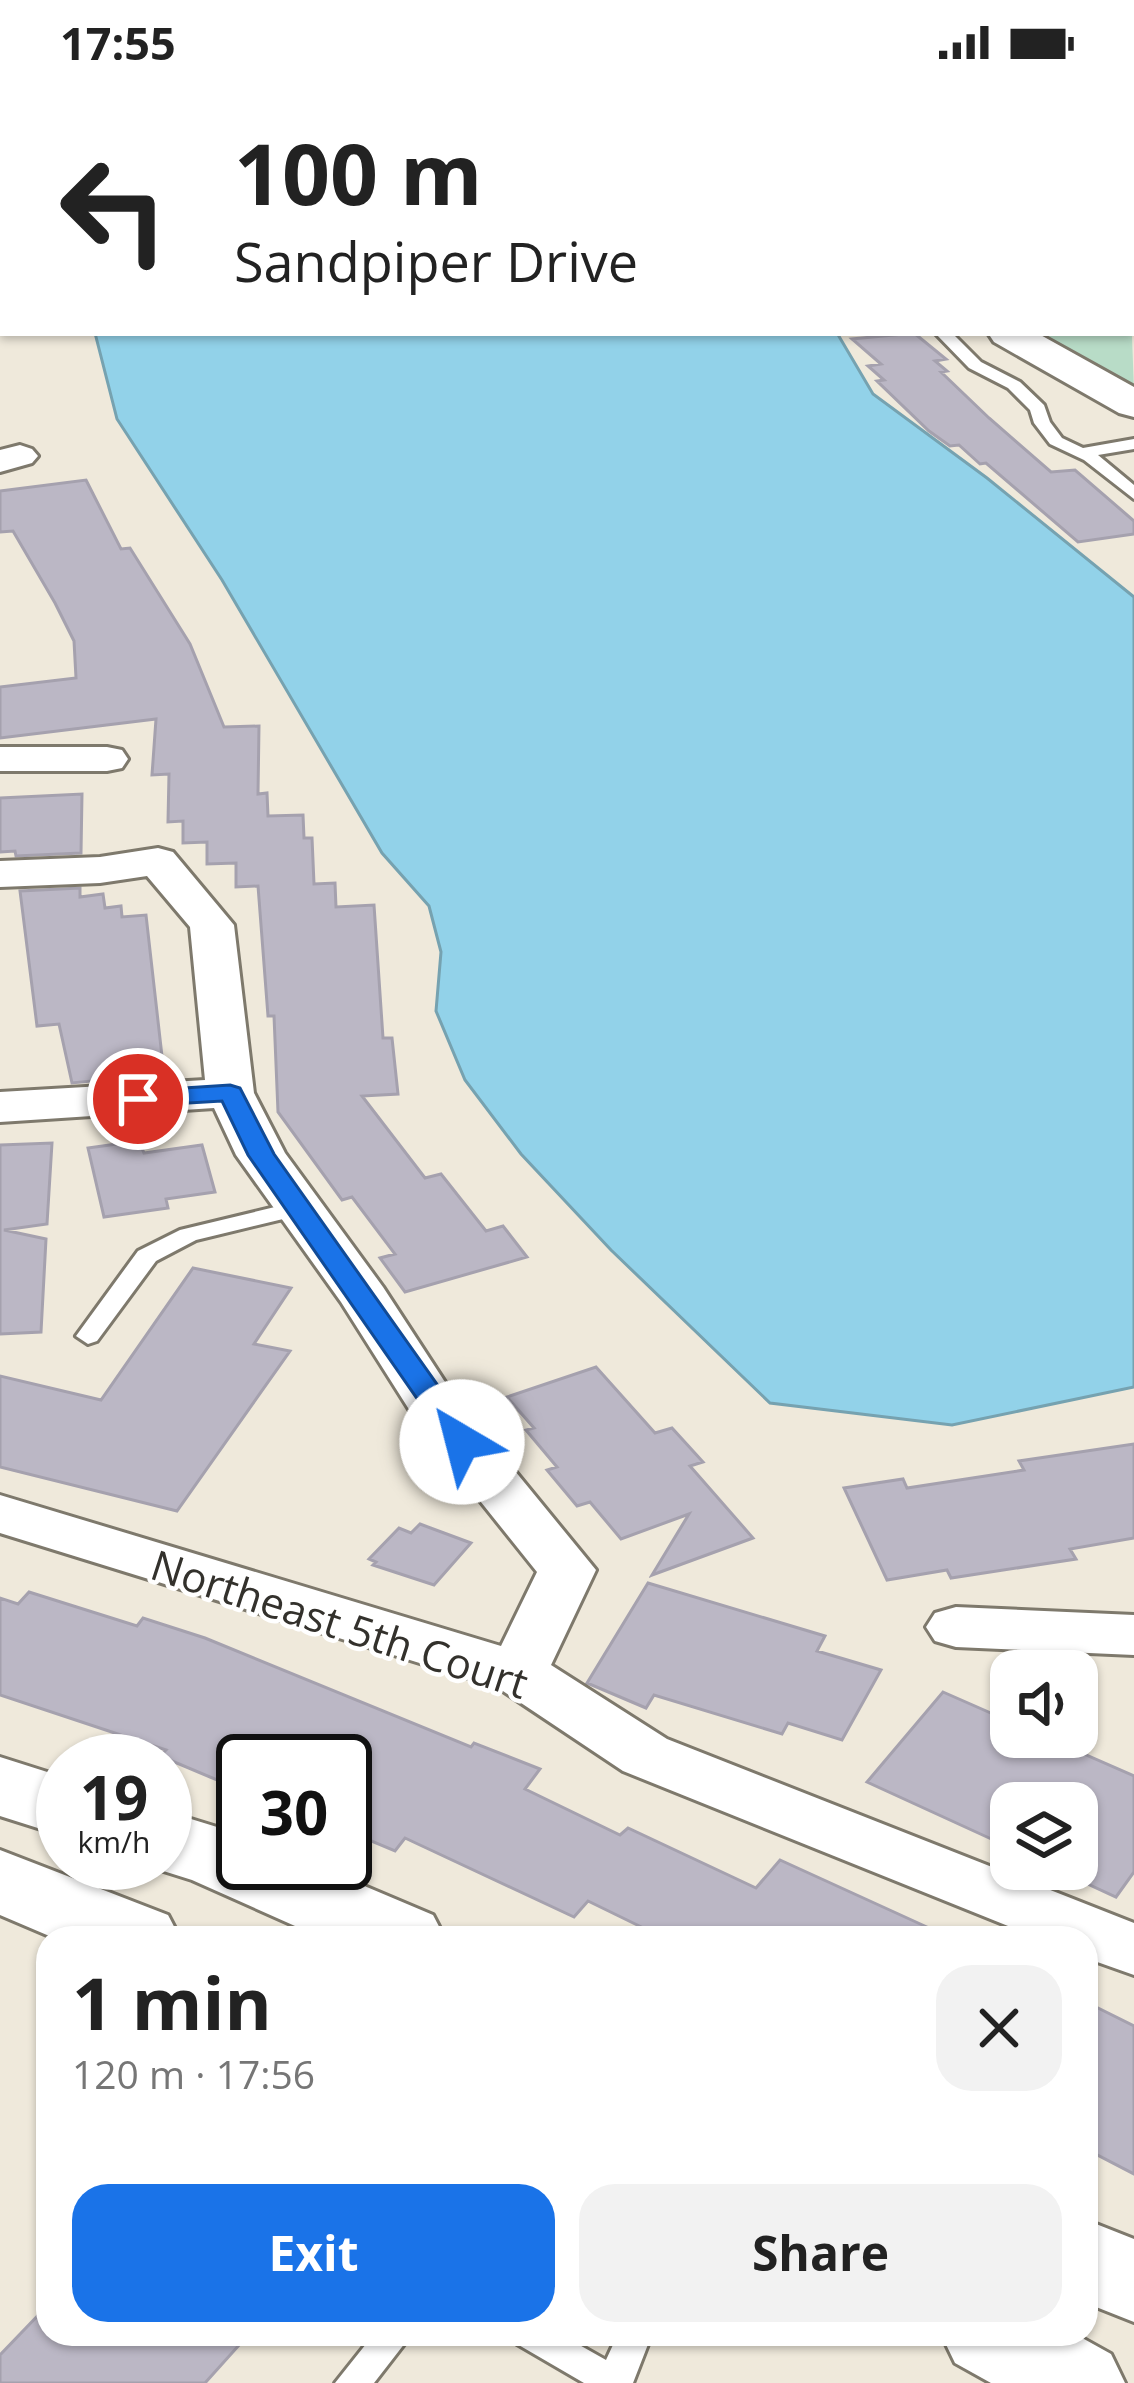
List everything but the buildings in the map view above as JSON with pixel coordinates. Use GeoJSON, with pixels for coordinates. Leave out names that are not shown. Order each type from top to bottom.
{"type":"FeatureCollection","features":[{"type":"Feature","properties":{"kind":"main road"},"geometry":{"type":"LineString","coordinates":[[0,1786],[36,1798]]}},
{"type":"Feature","properties":{"kind":"main road"},"geometry":{"type":"LineString","coordinates":[[192,1849],[375,1926]]}},
{"type":"Feature","properties":{"kind":"main road"},"geometry":{"type":"LineString","coordinates":[[0,1881],[109,1926]]}},
{"type":"Feature","properties":{"kind":"main road"},"geometry":{"type":"LineString","coordinates":[[1098,2265],[1134,2283]]}},
{"type":"Feature","properties":{"kind":"main road"},"geometry":{"type":"LineString","coordinates":[[1011,2346],[1077,2383]]}},
{"type":"Feature","properties":{"kind":"street"},"geometry":{"type":"LineString","coordinates":[[1012,336],[1134,404]]}},
{"type":"Feature","properties":{"kind":"street"},"geometry":{"type":"LineString","coordinates":[[0,759],[107,759]]}},
{"type":"Feature","properties":{"kind":"street"},"geometry":{"type":"LineString","coordinates":[[0,874],[100,870],[158,861],[212,925],[230,1093],[261,1155],[365,1298],[436,1410],[567,1570],[518,1672]]}},
{"type":"Feature","properties":{"kind":"street"},"geometry":{"type":"LineString","coordinates":[[0,1107],[230,1093]]}},
{"type":"Feature","properties":{"kind":"street","name":"Northeast 5th Court"},"geometry":{"type":"LineString","coordinates":[[0,1514],[518,1672],[645,1756],[1074,1926]]}},
{"type":"Feature","properties":{"kind":"street"},"geometry":{"type":"LineString","coordinates":[[956,1628],[1134,1635]]}},
{"type":"Feature","properties":{"kind":"street","name":"Northeast 5th Court"},"geometry":{"type":"LineString","coordinates":[[1098,1936],[1134,1950]]}},
{"type":"Feature","properties":{"kind":"lane"},"geometry":{"type":"LineString","coordinates":[[946,336],[975,365],[1014,385],[1038,407],[1042,423],[1056,441],[1134,494]]}},
{"type":"Feature","properties":{"kind":"lane"},"geometry":{"type":"LineString","coordinates":[[1080,453],[1134,444]]}},
{"type":"Feature","properties":{"kind":"lane"},"geometry":{"type":"LineString","coordinates":[[1108,472],[1134,467]]}},
{"type":"Feature","properties":{"kind":"lane"},"geometry":{"type":"LineString","coordinates":[[88,1336],[147,1256],[188,1235],[299,1208]]}},
{"type":"Feature","properties":{"kind":"lane"},"geometry":{"type":"LineString","coordinates":[[353,2383],[384,2346]]}},
{"type":"Feature","properties":{"kind":"lane"},"geometry":{"type":"LineString","coordinates":[[552,2346],[615,2383],[630,2346]]}},
{"type":"Feature","properties":{"kind":"green space"},"geometry":{"type":"Polygon","coordinates":[[[1041,336],[1132,336],[1134,391],[1041,336]]]}},
{"type":"Feature","properties":{"kind":"water"},"geometry":{"type":"Polygon","coordinates":[[[96,336],[839,336],[873,394],[987,478],[1134,597],[1134,1387],[952,1425],[770,1403],[611,1250],[521,1154],[465,1080],[436,1011],[441,952],[429,906],[382,853],[222,580],[117,419],[96,336]]]}},
{"type":"Feature","properties":{"kind":"route"},"geometry":{"type":"LineString","coordinates":[[138,1099],[230,1093],[261,1155],[462,1442]]}}]}
